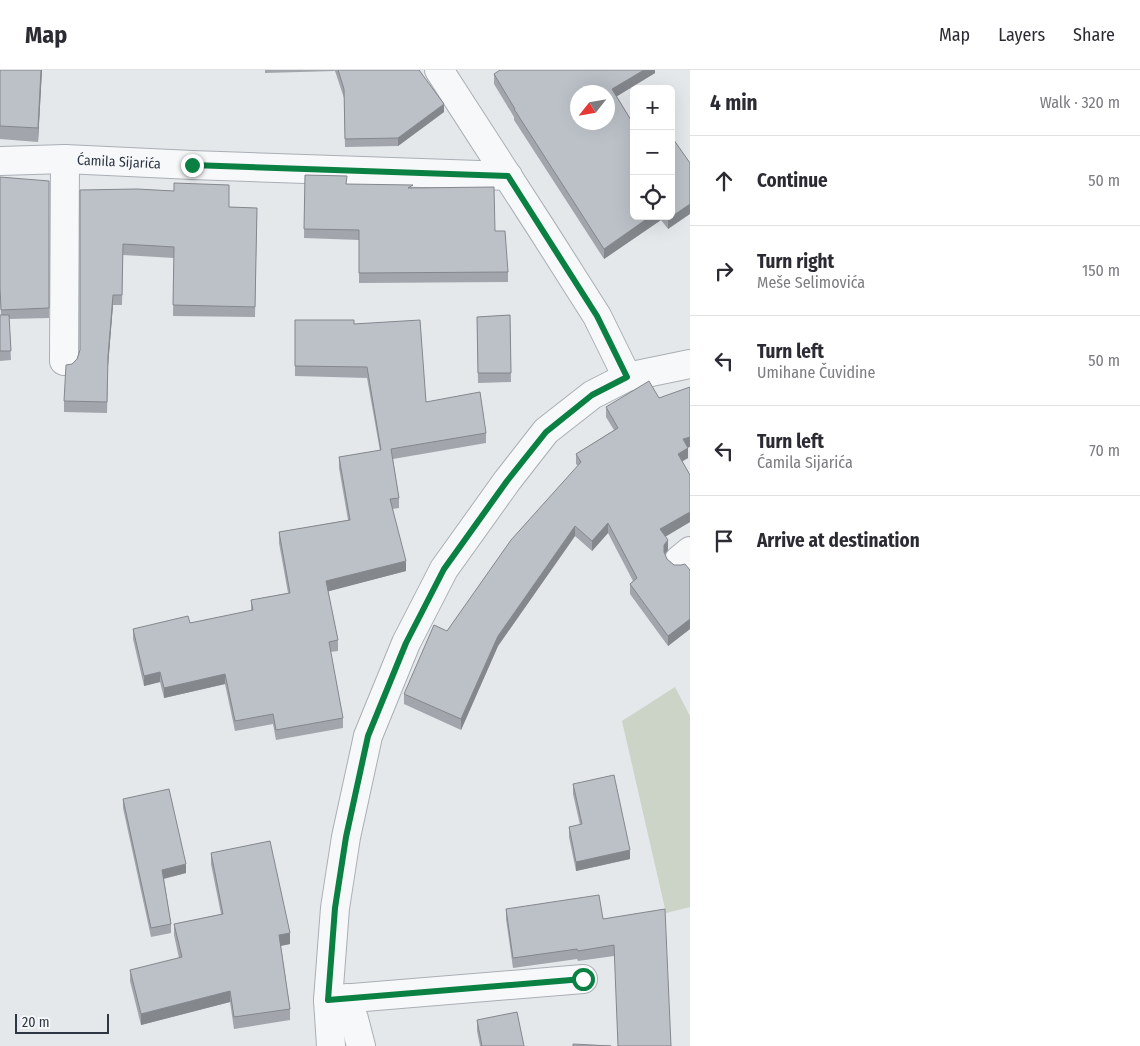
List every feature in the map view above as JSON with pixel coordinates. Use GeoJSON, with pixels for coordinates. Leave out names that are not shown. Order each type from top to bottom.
{"type":"FeatureCollection","features":[{"type":"Feature","properties":{"kind":"street"},"geometry":{"type":"LineString","coordinates":[[439,70],[597,316],[627,377]]}},
{"type":"Feature","properties":{"kind":"street"},"geometry":{"type":"LineString","coordinates":[[64,361],[65,159]]}},
{"type":"Feature","properties":{"kind":"street","name":"Ćamila Sijarića"},"geometry":{"type":"LineString","coordinates":[[0,160],[65,159],[508,176]]}},
{"type":"Feature","properties":{"kind":"street"},"geometry":{"type":"LineString","coordinates":[[331,1046],[338,999],[335,908],[346,837],[368,736],[406,643],[444,569],[507,481],[546,432],[592,395],[627,377],[690,364]]}},
{"type":"Feature","properties":{"kind":"street"},"geometry":{"type":"LineString","coordinates":[[338,999],[583,979]]}},
{"type":"Feature","properties":{"kind":"street"},"geometry":{"type":"LineString","coordinates":[[338,999],[354,1019],[360,1046]]}},
{"type":"Feature","properties":{"kind":"green space"},"geometry":{"type":"Polygon","coordinates":[[[675,687],[690,716],[690,907],[666,913],[622,721],[675,687]]]}},
{"type":"Feature","properties":{"kind":"building"},"geometry":{"type":"Polygon","coordinates":[[[0,70],[41,70],[38,128],[0,126],[0,70]]]}},
{"type":"Feature","properties":{"kind":"building"},"geometry":{"type":"Polygon","coordinates":[[[338,70],[419,70],[444,104],[398,138],[345,139],[344,89],[338,70]]]}},
{"type":"Feature","properties":{"kind":"building"},"geometry":{"type":"Polygon","coordinates":[[[500,70],[644,70],[615,87],[615,85],[570,85],[570,130],[615,130],[615,94],[630,118],[630,220],[645,220],[604,249],[494,74],[500,70]]]}},
{"type":"Feature","properties":{"kind":"building"},"geometry":{"type":"Polygon","coordinates":[[[675,142],[690,163],[690,204],[675,214],[675,142]]]}},
{"type":"Feature","properties":{"kind":"building"},"geometry":{"type":"Polygon","coordinates":[[[305,175],[347,176],[346,184],[413,185],[408,188],[494,187],[495,231],[505,231],[508,272],[359,273],[359,230],[304,229],[305,175]]]}},
{"type":"Feature","properties":{"kind":"building"},"geometry":{"type":"Polygon","coordinates":[[[0,177],[49,181],[49,308],[1,310],[0,177]]]}},
{"type":"Feature","properties":{"kind":"building"},"geometry":{"type":"Polygon","coordinates":[[[174,183],[229,185],[229,207],[257,208],[255,307],[173,305],[174,247],[123,244],[122,295],[113,295],[108,356],[107,402],[64,401],[66,365],[72,364],[77,359],[80,350],[80,190],[137,189],[174,191],[174,183]]]}},
{"type":"Feature","properties":{"kind":"building"},"geometry":{"type":"Polygon","coordinates":[[[0,315],[9,315],[11,351],[0,351],[0,315]]]}},
{"type":"Feature","properties":{"kind":"building"},"geometry":{"type":"Polygon","coordinates":[[[510,315],[511,373],[478,373],[477,317],[510,315]]]}},
{"type":"Feature","properties":{"kind":"building"},"geometry":{"type":"Polygon","coordinates":[[[295,320],[354,320],[354,324],[420,320],[426,402],[480,392],[486,433],[391,449],[399,498],[390,499],[406,561],[326,581],[338,640],[329,642],[343,718],[276,730],[273,714],[235,721],[225,674],[164,688],[160,672],[144,676],[133,629],[188,616],[190,623],[253,610],[251,600],[290,593],[279,532],[350,520],[339,457],[381,450],[367,367],[295,366],[295,320]]]}},
{"type":"Feature","properties":{"kind":"building"},"geometry":{"type":"Polygon","coordinates":[[[649,381],[659,398],[690,387],[690,437],[683,439],[688,448],[678,454],[690,475],[690,512],[660,529],[668,540],[664,545],[667,559],[674,565],[685,564],[690,570],[690,619],[668,636],[630,584],[637,578],[608,523],[592,541],[575,526],[498,636],[461,719],[404,694],[434,625],[447,631],[511,540],[581,462],[576,454],[618,428],[606,407],[649,381]]]}},
{"type":"Feature","properties":{"kind":"building"},"geometry":{"type":"Polygon","coordinates":[[[614,775],[630,850],[576,862],[569,827],[582,824],[573,784],[614,775]]]}},
{"type":"Feature","properties":{"kind":"building"},"geometry":{"type":"Polygon","coordinates":[[[169,789],[186,864],[162,870],[171,924],[151,928],[123,799],[169,789]]]}},
{"type":"Feature","properties":{"kind":"building"},"geometry":{"type":"Polygon","coordinates":[[[270,841],[290,933],[279,935],[290,1009],[234,1017],[230,991],[141,1014],[130,970],[182,957],[174,924],[223,914],[211,853],[270,841]]]}},
{"type":"Feature","properties":{"kind":"building"},"geometry":{"type":"Polygon","coordinates":[[[599,895],[603,919],[665,909],[671,1046],[618,1046],[614,945],[513,958],[506,909],[599,895]]]}},
{"type":"Feature","properties":{"kind":"building"},"geometry":{"type":"Polygon","coordinates":[[[517,1012],[524,1046],[482,1046],[477,1020],[517,1012]]]}},
{"type":"Feature","properties":{"kind":"building"},"geometry":{"type":"Polygon","coordinates":[[[573,1044],[611,1046],[573,1046],[573,1044]]]}},
{"type":"Feature","properties":{"kind":"route"},"geometry":{"type":"LineString","coordinates":[[192,165],[508,176],[597,316],[627,377],[592,395],[546,432],[507,481],[444,569],[406,643],[368,736],[346,837],[335,908],[328,1000],[583,979]]}}]}
